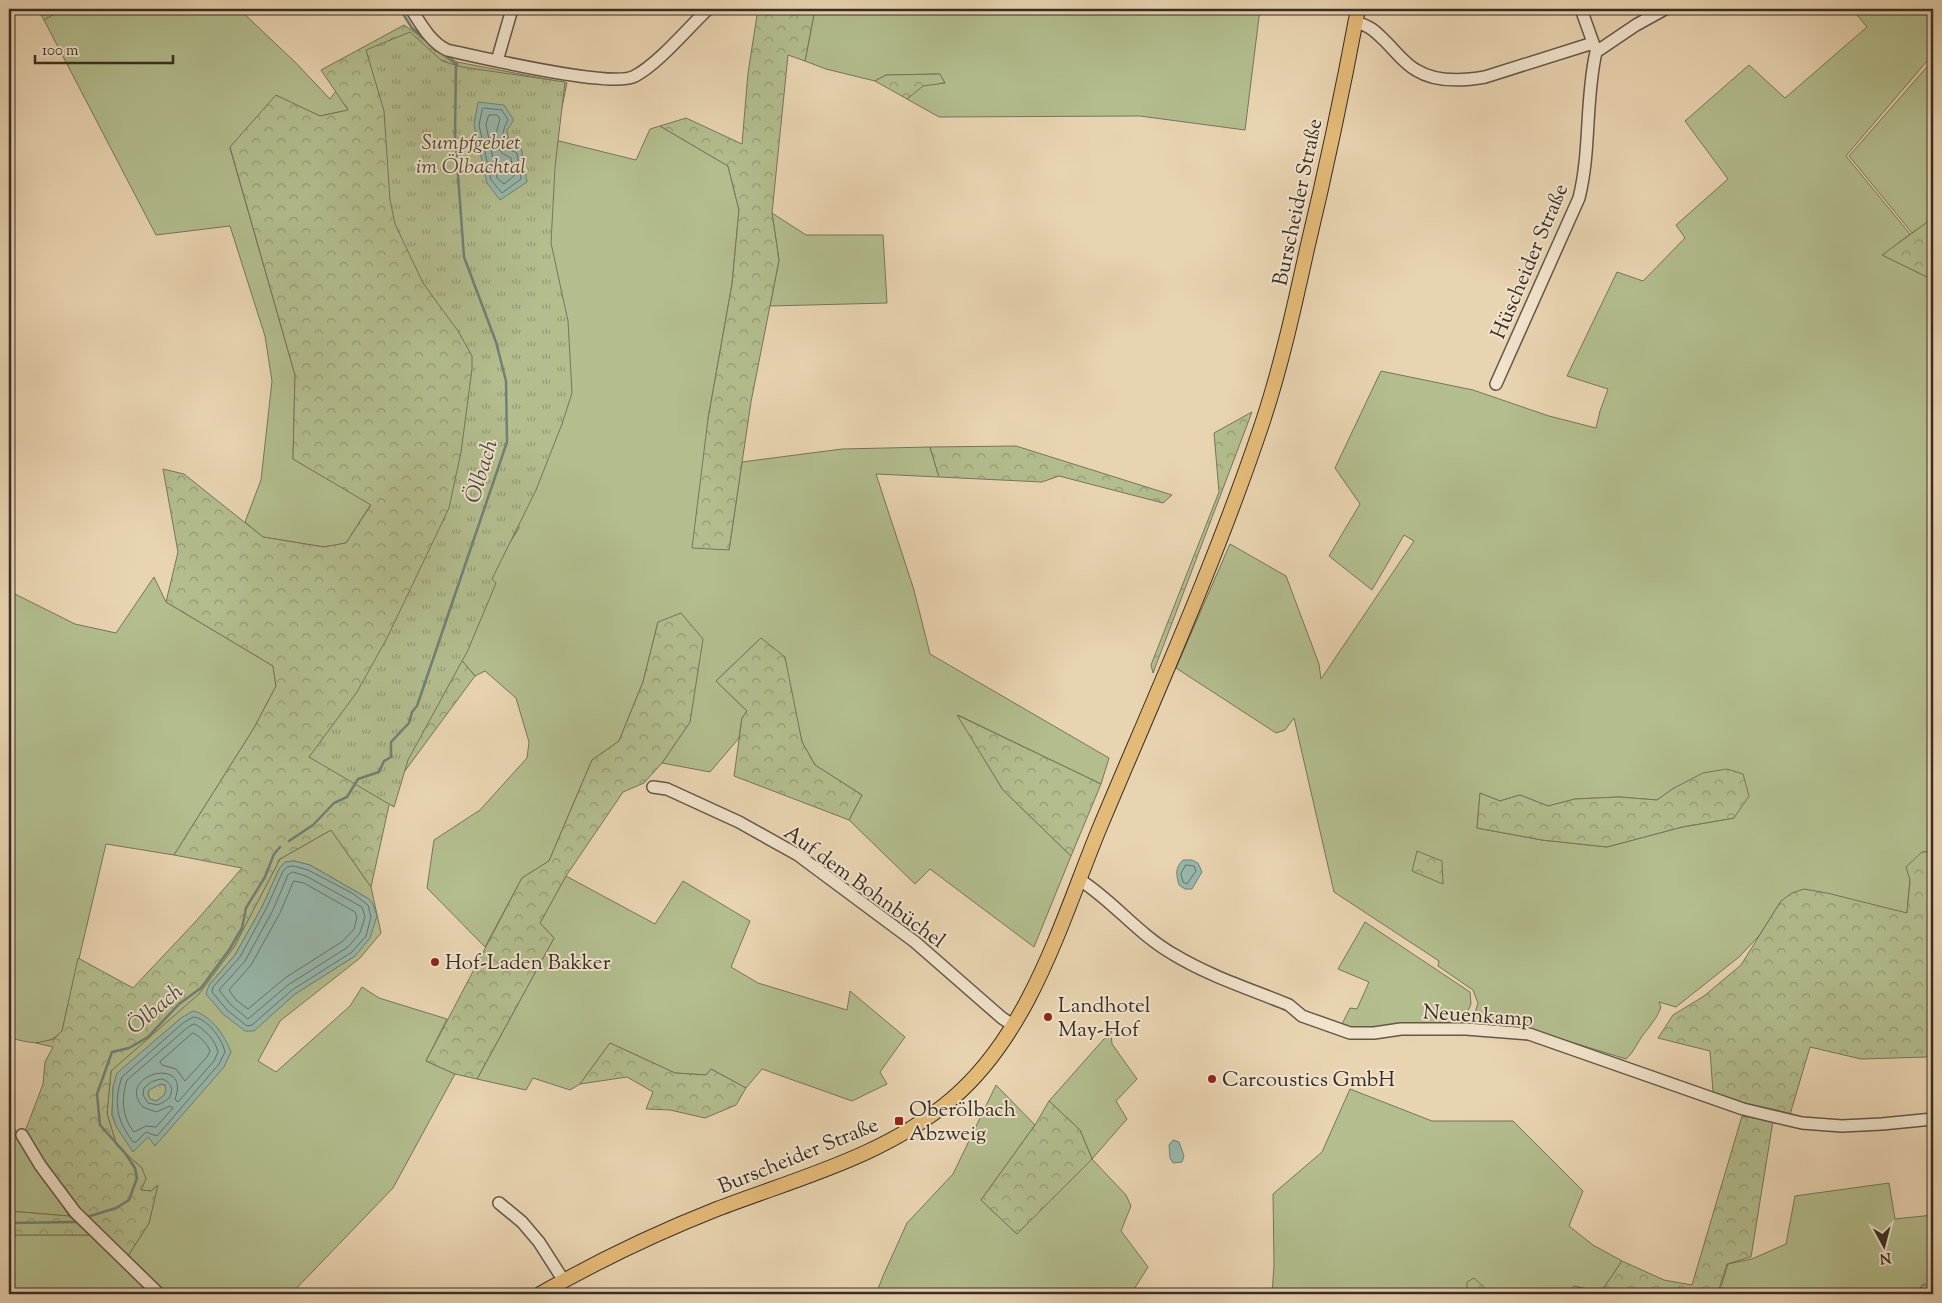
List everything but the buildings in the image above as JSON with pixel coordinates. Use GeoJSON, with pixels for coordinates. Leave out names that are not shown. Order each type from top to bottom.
{"type":"FeatureCollection","features":[{"type":"Feature","properties":{"kind":"main road","name":"Burscheider Straße"},"geometry":{"type":"LineString","coordinates":[[540,1294],[683,1222],[845,1162],[906,1132],[941,1107],[966,1085],[983,1066],[1013,1025],[1037,980],[1080,880],[1238,492],[1268,403],[1297,296],[1357,16]]}},
{"type":"Feature","properties":{"kind":"street"},"geometry":{"type":"LineString","coordinates":[[411,9],[419,22],[440,47],[447,50],[599,79],[627,79],[634,77],[651,64],[708,9]]}},
{"type":"Feature","properties":{"kind":"street"},"geometry":{"type":"LineString","coordinates":[[497,61],[512,9]]}},
{"type":"Feature","properties":{"kind":"street"},"geometry":{"type":"LineString","coordinates":[[1581,9],[1594,48]]}},
{"type":"Feature","properties":{"kind":"street"},"geometry":{"type":"LineString","coordinates":[[1357,16],[1415,70],[1429,76],[1469,80],[1594,48],[1665,9]]}},
{"type":"Feature","properties":{"kind":"street","name":"Hüscheider Straße"},"geometry":{"type":"LineString","coordinates":[[1496,384],[1579,198],[1584,174],[1590,77],[1594,48]]}},
{"type":"Feature","properties":{"kind":"street","name":"Auf dem Bohnbüchel"},"geometry":{"type":"LineString","coordinates":[[653,787],[666,789],[739,822],[798,854],[915,942],[1002,1018],[1013,1025]]}},
{"type":"Feature","properties":{"kind":"street","name":"Neuenkamp"},"geometry":{"type":"LineString","coordinates":[[1080,880],[1094,889],[1125,918],[1172,954],[1289,1006],[1302,1016],[1350,1033],[1374,1033],[1401,1029],[1466,1029],[1529,1034],[1743,1109],[1802,1123],[1842,1126],[1933,1119]]}},
{"type":"Feature","properties":{"kind":"street"},"geometry":{"type":"LineString","coordinates":[[22,1136],[40,1165],[75,1212],[160,1294]]}},
{"type":"Feature","properties":{"kind":"street"},"geometry":{"type":"LineString","coordinates":[[499,1203],[522,1222],[539,1242],[564,1281]]}},
{"type":"Feature","properties":{"kind":"green space"},"geometry":{"type":"Polygon","coordinates":[[[39,9],[63,9],[44,20],[39,9]]]}},
{"type":"Feature","properties":{"kind":"green space"},"geometry":{"type":"Polygon","coordinates":[[[63,9],[239,9],[296,63],[330,99],[336,91],[349,110],[320,116],[276,96],[230,148],[295,375],[293,459],[371,504],[346,543],[324,547],[263,537],[245,522],[261,480],[272,381],[265,336],[230,226],[156,235],[44,20],[63,9]]]}},
{"type":"Feature","properties":{"kind":"green space"},"geometry":{"type":"Polygon","coordinates":[[[758,9],[815,9],[805,61],[788,55],[772,213],[779,260],[751,402],[729,550],[692,548],[708,419],[732,284],[739,210],[728,166],[660,126],[686,118],[742,144],[748,73],[758,9]]]}},
{"type":"Feature","properties":{"kind":"green space"},"geometry":{"type":"Polygon","coordinates":[[[815,9],[1262,9],[1259,17],[1245,130],[1140,116],[939,117],[907,99],[923,85],[945,83],[939,74],[886,75],[875,81],[826,69],[805,61],[815,9]]]}},
{"type":"Feature","properties":{"kind":"green space"},"geometry":{"type":"Polygon","coordinates":[[[1852,9],[1933,9],[1933,54],[1846,156],[1910,234],[1883,255],[1933,280],[1933,852],[1922,852],[1910,880],[1907,913],[1781,901],[1759,936],[1739,957],[1676,1007],[1659,1002],[1661,1007],[1653,1022],[1626,1059],[1545,1034],[1471,1026],[1478,1003],[1473,990],[1438,966],[1439,961],[1334,892],[1294,718],[1285,730],[1276,733],[1176,668],[1230,544],[1286,576],[1319,664],[1321,679],[1414,541],[1404,535],[1372,590],[1329,556],[1360,504],[1335,468],[1381,371],[1473,390],[1549,416],[1596,428],[1608,389],[1567,376],[1617,272],[1643,281],[1685,238],[1676,225],[1728,179],[1685,121],[1749,65],[1785,98],[1867,27],[1852,9]],[[1674,788],[1657,800],[1619,797],[1575,799],[1548,806],[1520,795],[1500,801],[1480,793],[1477,828],[1542,840],[1607,847],[1682,827],[1734,818],[1674,788]]]}},
{"type":"Feature","properties":{"kind":"green space"},"geometry":{"type":"Polygon","coordinates":[[[404,25],[457,62],[460,130],[495,343],[519,528],[447,643],[475,676],[393,787],[371,887],[331,830],[280,859],[234,947],[199,994],[111,1071],[107,1114],[117,1146],[142,1168],[146,1179],[141,1190],[151,1191],[158,1185],[149,1223],[128,1256],[83,1220],[22,1132],[26,1129],[43,1084],[45,1062],[53,1047],[36,1043],[54,1039],[62,1031],[78,958],[133,988],[197,920],[242,868],[174,855],[254,728],[276,686],[273,666],[166,602],[178,552],[163,469],[184,474],[263,537],[324,547],[346,543],[371,505],[293,459],[295,375],[230,147],[276,95],[320,116],[348,110],[321,70],[404,25]]]}},
{"type":"Feature","properties":{"kind":"green space","name":"Sumpfgebiet im Ölbachtal"},"geometry":{"type":"Polygon","coordinates":[[[410,32],[442,61],[462,67],[565,82],[555,167],[551,243],[568,321],[572,393],[536,490],[492,579],[496,583],[468,650],[408,760],[394,807],[309,757],[357,692],[387,638],[449,508],[461,452],[472,356],[458,331],[423,283],[395,224],[390,200],[384,111],[366,50],[410,32]]]}},
{"type":"Feature","properties":{"kind":"green space"},"geometry":{"type":"Polygon","coordinates":[[[1933,60],[1933,219],[1912,233],[1849,156],[1933,60]]]}},
{"type":"Feature","properties":{"kind":"green space"},"geometry":{"type":"Polygon","coordinates":[[[457,62],[567,83],[555,140],[636,160],[650,129],[660,126],[728,166],[739,210],[732,284],[708,419],[729,550],[742,462],[842,449],[930,447],[939,477],[876,474],[914,590],[930,654],[1109,758],[1101,784],[958,715],[1003,790],[1071,856],[1034,947],[930,869],[915,884],[849,820],[862,795],[815,765],[802,742],[796,715],[761,638],[716,681],[747,711],[742,718],[739,738],[710,772],[662,763],[690,722],[658,622],[643,682],[619,741],[592,760],[549,861],[522,878],[485,947],[427,888],[434,840],[480,810],[527,758],[529,742],[516,698],[485,671],[475,676],[447,643],[460,129],[457,62]]]}},
{"type":"Feature","properties":{"kind":"green space"},"geometry":{"type":"Polygon","coordinates":[[[940,74],[945,83],[923,86],[907,99],[875,81],[886,75],[940,74]]]}},
{"type":"Feature","properties":{"kind":"green space"},"geometry":{"type":"Polygon","coordinates":[[[772,213],[806,235],[883,235],[887,303],[770,306],[779,260],[772,213]]]}},
{"type":"Feature","properties":{"kind":"green space"},"geometry":{"type":"Polygon","coordinates":[[[1933,218],[1933,280],[1882,255],[1933,218]]]}},
{"type":"Feature","properties":{"kind":"green space"},"geometry":{"type":"Polygon","coordinates":[[[1252,412],[1153,673],[1151,665],[1219,492],[1214,433],[1252,412]]]}},
{"type":"Feature","properties":{"kind":"green space"},"geometry":{"type":"Polygon","coordinates":[[[1016,446],[1172,495],[1163,503],[1059,476],[1042,482],[939,477],[930,447],[1016,446]]]}},
{"type":"Feature","properties":{"kind":"green space"},"geometry":{"type":"Polygon","coordinates":[[[154,577],[166,602],[273,666],[276,686],[254,728],[174,855],[106,844],[62,1031],[56,1037],[37,1043],[9,1038],[9,591],[75,624],[116,633],[154,577]]]}},
{"type":"Feature","properties":{"kind":"green space"},"geometry":{"type":"Polygon","coordinates":[[[681,613],[703,639],[690,722],[662,763],[644,783],[623,792],[566,876],[540,923],[554,938],[477,1079],[455,1074],[426,1061],[522,878],[549,861],[592,760],[619,741],[643,682],[658,622],[681,613]]]}},
{"type":"Feature","properties":{"kind":"green space"},"geometry":{"type":"Polygon","coordinates":[[[761,638],[785,657],[802,742],[815,765],[862,795],[849,820],[734,776],[742,718],[747,711],[716,681],[761,638]]]}},
{"type":"Feature","properties":{"kind":"green space"},"geometry":{"type":"Polygon","coordinates":[[[957,715],[1101,784],[1071,856],[1003,790],[957,715]]]}},
{"type":"Feature","properties":{"kind":"green space"},"geometry":{"type":"Polygon","coordinates":[[[1727,769],[1743,774],[1749,796],[1734,818],[1682,827],[1607,847],[1542,840],[1477,828],[1480,793],[1500,801],[1520,795],[1548,806],[1575,799],[1619,797],[1657,800],[1674,788],[1703,773],[1727,769]]]}},
{"type":"Feature","properties":{"kind":"green space"},"geometry":{"type":"Polygon","coordinates":[[[331,830],[371,887],[381,933],[360,958],[280,1021],[258,1061],[276,1072],[350,1006],[362,987],[379,998],[447,1019],[426,1061],[455,1074],[393,1188],[291,1294],[165,1294],[128,1256],[149,1223],[157,1186],[151,1191],[141,1190],[142,1168],[117,1146],[107,1114],[111,1071],[199,993],[234,947],[280,859],[331,830]],[[294,861],[285,862],[279,869],[263,905],[235,955],[209,985],[254,1030],[295,994],[355,956],[369,899],[310,865],[294,861]],[[181,1018],[154,1042],[113,1087],[112,1115],[117,1128],[148,1136],[155,1145],[223,1067],[181,1018]]]}},
{"type":"Feature","properties":{"kind":"green space"},"geometry":{"type":"Polygon","coordinates":[[[1417,851],[1442,861],[1443,884],[1412,871],[1417,851]]]}},
{"type":"Feature","properties":{"kind":"green space"},"geometry":{"type":"Polygon","coordinates":[[[1922,852],[1933,852],[1933,1050],[1927,1057],[1861,1059],[1810,1047],[1789,1118],[1713,1092],[1710,1051],[1658,1038],[1673,1015],[1704,996],[1741,965],[1781,901],[1792,893],[1804,889],[1827,893],[1907,913],[1910,880],[1906,867],[1922,852]]]}},
{"type":"Feature","properties":{"kind":"green space"},"geometry":{"type":"Polygon","coordinates":[[[566,876],[655,924],[683,881],[750,921],[731,967],[758,983],[847,1010],[850,991],[905,1037],[880,1072],[887,1084],[852,1101],[762,1069],[746,1088],[711,1069],[706,1075],[675,1073],[610,1043],[580,1084],[570,1090],[533,1078],[526,1090],[477,1079],[554,938],[540,923],[566,876]]]}},
{"type":"Feature","properties":{"kind":"green space"},"geometry":{"type":"Polygon","coordinates":[[[1365,922],[1470,992],[1471,1004],[1462,1025],[1358,1031],[1341,1026],[1350,1008],[1357,1009],[1369,982],[1338,969],[1365,922]]]}},
{"type":"Feature","properties":{"kind":"green space"},"geometry":{"type":"Polygon","coordinates":[[[1111,1031],[1112,1044],[1137,1079],[1116,1101],[1127,1119],[1092,1159],[1080,1130],[1049,1101],[1111,1031]]]}},
{"type":"Feature","properties":{"kind":"green space"},"geometry":{"type":"Polygon","coordinates":[[[610,1043],[675,1073],[706,1075],[711,1069],[746,1088],[736,1105],[705,1118],[670,1110],[646,1109],[653,1092],[627,1077],[580,1084],[610,1043]]]}},
{"type":"Feature","properties":{"kind":"green space"},"geometry":{"type":"Polygon","coordinates":[[[157,1084],[165,1085],[166,1091],[156,1101],[150,1099],[148,1094],[149,1090],[157,1084]]]}},
{"type":"Feature","properties":{"kind":"green space"},"geometry":{"type":"Polygon","coordinates":[[[996,1085],[1035,1125],[981,1200],[1017,1234],[1092,1159],[1126,1195],[1131,1206],[1121,1231],[1148,1267],[1131,1294],[876,1294],[907,1223],[953,1174],[996,1085]]]}},
{"type":"Feature","properties":{"kind":"green space"},"geometry":{"type":"Polygon","coordinates":[[[1350,1089],[1432,1121],[1513,1121],[1583,1191],[1569,1226],[1593,1245],[1622,1261],[1601,1292],[1574,1286],[1566,1294],[1489,1294],[1489,1292],[1466,1292],[1467,1294],[1272,1294],[1274,1265],[1273,1194],[1322,1152],[1350,1089]]]}},
{"type":"Feature","properties":{"kind":"green space"},"geometry":{"type":"Polygon","coordinates":[[[1049,1101],[1080,1130],[1092,1159],[1017,1234],[981,1200],[1035,1125],[1049,1101]]]}},
{"type":"Feature","properties":{"kind":"green space"},"geometry":{"type":"Polygon","coordinates":[[[1742,1116],[1773,1121],[1751,1257],[1727,1264],[1719,1289],[1723,1294],[1566,1294],[1574,1286],[1601,1292],[1622,1261],[1664,1280],[1692,1285],[1742,1116]]]}},
{"type":"Feature","properties":{"kind":"green space"},"geometry":{"type":"Polygon","coordinates":[[[9,1120],[69,1216],[9,1211],[9,1120]]]}},
{"type":"Feature","properties":{"kind":"green space"},"geometry":{"type":"Polygon","coordinates":[[[1889,1183],[1895,1219],[1933,1215],[1933,1284],[1923,1284],[1916,1294],[1725,1294],[1720,1290],[1728,1264],[1752,1259],[1786,1244],[1795,1196],[1889,1183]]]}},
{"type":"Feature","properties":{"kind":"green space"},"geometry":{"type":"Polygon","coordinates":[[[9,1211],[69,1216],[89,1235],[9,1235],[9,1211]]]}},
{"type":"Feature","properties":{"kind":"green space"},"geometry":{"type":"Polygon","coordinates":[[[9,1235],[89,1235],[152,1294],[9,1294],[9,1235]]]}},
{"type":"Feature","properties":{"kind":"green space"},"geometry":{"type":"Polygon","coordinates":[[[1474,1278],[1489,1294],[1467,1294],[1467,1282],[1474,1278]]]}},
{"type":"Feature","properties":{"kind":"green space"},"geometry":{"type":"Polygon","coordinates":[[[1923,1285],[1933,1287],[1933,1294],[1918,1294],[1923,1285]]]}},
{"type":"Feature","properties":{"kind":"water"},"geometry":{"type":"Polygon","coordinates":[[[478,102],[504,105],[514,120],[507,130],[509,144],[521,147],[527,182],[500,200],[487,183],[474,125],[478,102]]]}},
{"type":"Feature","properties":{"kind":"water"},"geometry":{"type":"Polygon","coordinates":[[[1183,860],[1192,860],[1198,863],[1202,872],[1192,889],[1185,889],[1179,885],[1177,871],[1183,860]]]}},
{"type":"Feature","properties":{"kind":"water"},"geometry":{"type":"Polygon","coordinates":[[[294,861],[310,865],[369,899],[377,916],[370,938],[355,956],[295,994],[254,1031],[245,1031],[223,1014],[206,994],[209,985],[235,955],[263,905],[279,869],[285,862],[294,861]]]}},
{"type":"Feature","properties":{"kind":"water"},"geometry":{"type":"Polygon","coordinates":[[[193,1011],[206,1017],[217,1027],[231,1052],[224,1067],[155,1146],[148,1137],[133,1152],[117,1128],[112,1115],[113,1087],[117,1073],[181,1018],[193,1011]],[[161,1084],[149,1090],[150,1099],[156,1101],[163,1096],[166,1091],[165,1085],[161,1084]]]}},
{"type":"Feature","properties":{"kind":"water"},"geometry":{"type":"Polygon","coordinates":[[[1173,1140],[1179,1142],[1184,1156],[1182,1162],[1173,1163],[1170,1158],[1169,1145],[1173,1140]]]}},
{"type":"Feature","properties":{"kind":"waterway","name":"Ölbach"},"geometry":{"type":"LineString","coordinates":[[400,9],[412,28],[425,39]]}},
{"type":"Feature","properties":{"kind":"waterway","name":"Ölbach"},"geometry":{"type":"LineString","coordinates":[[289,841],[313,825],[334,803],[347,797],[358,779],[379,772],[384,761],[391,757],[391,742],[409,723],[412,712],[417,706],[507,442],[506,381],[496,342],[464,257],[455,134],[456,64],[443,54]]}},
{"type":"Feature","properties":{"kind":"waterway","name":"Ölbach"},"geometry":{"type":"LineString","coordinates":[[87,1217],[116,1208],[129,1200],[137,1178],[135,1168],[125,1153],[100,1125],[97,1094],[112,1052],[129,1048],[148,1037],[179,1004],[201,988],[229,950],[242,928],[246,908],[265,877],[274,854],[280,847]]}},
{"type":"Feature","properties":{"kind":"waterway","name":"Ölbach"},"geometry":{"type":"LineString","coordinates":[[9,1223],[77,1222]]}},
{"type":"Feature","properties":{"kind":"place","name":"Hof-Laden Bakker"},"geometry":{"type":"Point","coordinates":[435,962]}},
{"type":"Feature","properties":{"kind":"place","name":"Landhotel May-Hof"},"geometry":{"type":"Point","coordinates":[1048,1017]}},
{"type":"Feature","properties":{"kind":"place","name":"Carcoustics GmbH"},"geometry":{"type":"Point","coordinates":[1212,1079]}},
{"type":"Feature","properties":{"kind":"place","name":"Oberölbach Abzweig"},"geometry":{"type":"Point","coordinates":[899,1121]}}]}
